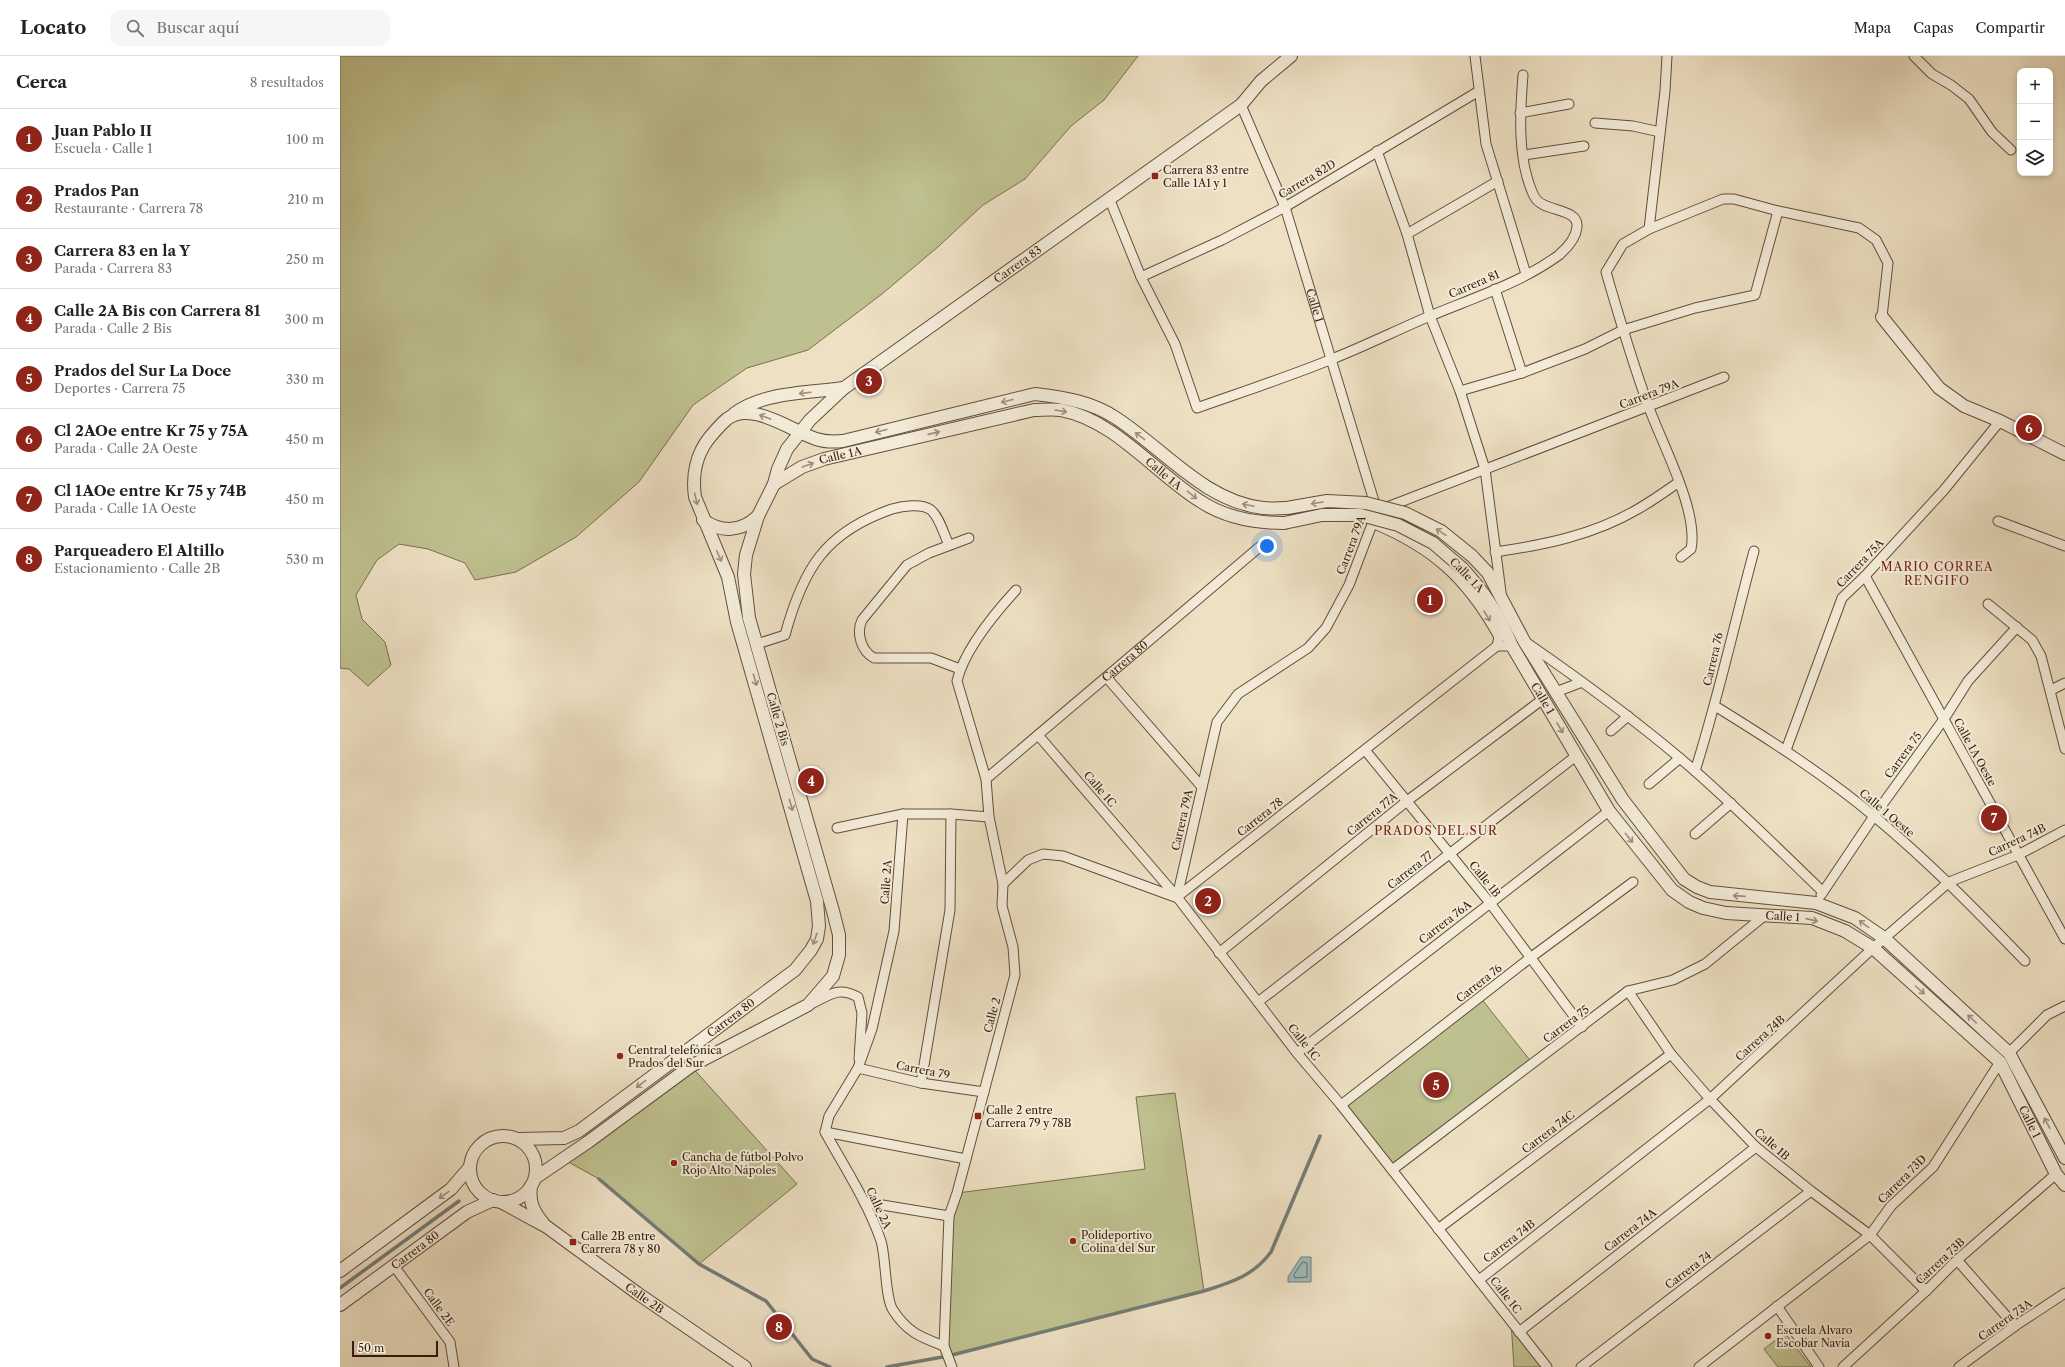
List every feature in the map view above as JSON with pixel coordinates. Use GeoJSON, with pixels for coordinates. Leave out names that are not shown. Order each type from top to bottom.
{"type":"FeatureCollection","features":[{"type":"Feature","properties":{"kind":"street","name":"Carrera 83"},"geometry":{"type":"LineString","coordinates":[[801,432],[822,408],[844,388],[1241,105],[1261,81],[1291,56]]}},
{"type":"Feature","properties":{"kind":"street"},"geometry":{"type":"LineString","coordinates":[[1475,56],[1486,144],[1526,274]]}},
{"type":"Feature","properties":{"kind":"street"},"geometry":{"type":"LineString","coordinates":[[1648,229],[1660,132],[1667,56]]}},
{"type":"Feature","properties":{"kind":"street"},"geometry":{"type":"LineString","coordinates":[[1914,56],[1932,74],[1951,85],[1969,99],[1992,132],[2011,150]]}},
{"type":"Feature","properties":{"kind":"street","name":"Carrera 81"},"geometry":{"type":"LineString","coordinates":[[1141,277],[1175,344],[1197,408],[1331,360],[1495,289],[1526,274],[1559,254],[1571,243],[1577,227],[1576,220],[1571,214],[1543,206],[1534,197],[1524,155],[1520,126],[1522,75]]}},
{"type":"Feature","properties":{"kind":"street","name":"Carrera 82D"},"geometry":{"type":"LineString","coordinates":[[1141,277],[1222,240],[1285,206],[1377,150],[1479,91]]}},
{"type":"Feature","properties":{"kind":"street"},"geometry":{"type":"LineString","coordinates":[[1520,113],[1569,104]]}},
{"type":"Feature","properties":{"kind":"street","name":"Calle 1"},"geometry":{"type":"LineString","coordinates":[[1241,105],[1285,206],[1377,511]]}},
{"type":"Feature","properties":{"kind":"street"},"geometry":{"type":"LineString","coordinates":[[1595,123],[1633,126],[1660,132]]}},
{"type":"Feature","properties":{"kind":"street"},"geometry":{"type":"LineString","coordinates":[[1524,155],[1584,146]]}},
{"type":"Feature","properties":{"kind":"street","name":"Calle 1"},"geometry":{"type":"LineString","coordinates":[[1377,150],[1407,234],[1430,316],[1460,391],[1485,469],[1501,595],[1524,641],[1623,800],[1684,879],[1697,887],[1710,892],[1816,903],[1855,918],[1884,938],[2005,1057],[2065,1158]]}},
{"type":"Feature","properties":{"kind":"street"},"geometry":{"type":"LineString","coordinates":[[1407,234],[1498,182]]}},
{"type":"Feature","properties":{"kind":"street"},"geometry":{"type":"LineString","coordinates":[[1109,198],[1141,277]]}},
{"type":"Feature","properties":{"kind":"street"},"geometry":{"type":"LineString","coordinates":[[1681,557],[1691,549],[1693,542],[1687,504],[1648,406],[1606,272],[1622,244],[1648,229],[1722,199],[1734,199],[1778,211],[1858,228],[1876,240],[1888,263],[1882,317],[1939,388],[1964,406],[2000,421],[2065,454]]}},
{"type":"Feature","properties":{"kind":"street"},"geometry":{"type":"LineString","coordinates":[[1460,391],[1522,373],[1585,349],[1623,330],[1695,308],[1754,295],[1778,211]]}},
{"type":"Feature","properties":{"kind":"street"},"geometry":{"type":"LineString","coordinates":[[1495,289],[1522,373]]}},
{"type":"Feature","properties":{"kind":"street","name":"Carrera 79A"},"geometry":{"type":"LineString","coordinates":[[1177,897],[1217,722],[1238,694],[1308,648],[1326,628],[1349,585],[1377,511],[1724,377]]}},
{"type":"Feature","properties":{"kind":"street","name":"Calle 2 Bis"},"geometry":{"type":"LineString","coordinates":[[817,901],[737,622],[728,577],[703,520],[695,497],[693,484],[702,449],[728,418],[742,407],[760,400],[844,388]]}},
{"type":"Feature","properties":{"kind":"street","name":"Calle 1A"},"geometry":{"type":"LineString","coordinates":[[728,418],[754,413],[823,441],[843,441],[1035,394],[1062,397],[1094,406],[1116,418],[1210,490],[1242,504],[1264,508],[1287,508],[1327,501],[1366,503],[1405,513],[1441,531],[1472,556],[1488,573],[1501,595]]}},
{"type":"Feature","properties":{"kind":"street","name":"Calle 1A"},"geometry":{"type":"LineString","coordinates":[[774,484],[802,467],[824,459],[1034,410],[1060,410],[1088,419],[1108,431],[1200,502],[1239,518],[1261,523],[1284,523],[1322,515],[1361,515],[1398,525],[1433,542],[1462,568],[1483,591],[1500,617],[1512,646]]}},
{"type":"Feature","properties":{"kind":"street","name":"Carrera 75A"},"geometry":{"type":"LineString","coordinates":[[1786,750],[1842,598],[1865,576],[1944,490],[2000,421]]}},
{"type":"Feature","properties":{"kind":"street","name":"Calle 2 Bis"},"geometry":{"type":"LineString","coordinates":[[801,432],[787,449],[778,469],[774,484],[758,516],[746,555],[744,574],[749,618],[830,899],[839,936],[839,955],[832,976],[808,1005]]}},
{"type":"Feature","properties":{"kind":"street"},"geometry":{"type":"LineString","coordinates":[[1495,552],[1544,545],[1592,530],[1637,509],[1679,482]]}},
{"type":"Feature","properties":{"kind":"street"},"geometry":{"type":"LineString","coordinates":[[757,644],[785,635],[796,598],[820,555],[835,538],[868,517],[902,506],[925,507],[934,513],[949,545]]}},
{"type":"Feature","properties":{"kind":"street"},"geometry":{"type":"LineString","coordinates":[[703,520],[721,529],[731,530],[751,523],[758,516]]}},
{"type":"Feature","properties":{"kind":"street"},"geometry":{"type":"LineString","coordinates":[[1998,521],[2065,546]]}},
{"type":"Feature","properties":{"kind":"street"},"geometry":{"type":"LineString","coordinates":[[1372,523],[1395,533],[1427,551],[1456,576],[1486,612],[1499,637],[1497,646],[1512,646]]}},
{"type":"Feature","properties":{"kind":"street"},"geometry":{"type":"LineString","coordinates":[[969,538],[949,545],[906,565],[862,620],[859,627],[859,636],[868,654],[874,658],[931,658],[960,669],[994,616],[1016,590]]}},
{"type":"Feature","properties":{"kind":"street","name":"Carrera 80"},"geometry":{"type":"LineString","coordinates":[[986,779],[1107,678],[1263,544]]}},
{"type":"Feature","properties":{"kind":"street","name":"Carrera 76"},"geometry":{"type":"LineString","coordinates":[[1695,771],[1715,706],[1730,637],[1754,551]]}},
{"type":"Feature","properties":{"kind":"street","name":"Calle 1A Oeste"},"geometry":{"type":"LineString","coordinates":[[1865,576],[2065,939]]}},
{"type":"Feature","properties":{"kind":"street"},"geometry":{"type":"LineString","coordinates":[[1988,604],[2032,640],[2041,656],[2065,749]]}},
{"type":"Feature","properties":{"kind":"street","name":"Carrera 75"},"geometry":{"type":"LineString","coordinates":[[1816,903],[1874,816],[1944,719],[1968,682],[2017,627]]}},
{"type":"Feature","properties":{"kind":"street","name":"Calle 1"},"geometry":{"type":"LineString","coordinates":[[1524,641],[1628,716],[1680,758],[1731,803],[1823,892]]}},
{"type":"Feature","properties":{"kind":"street","name":"Carrera 78"},"geometry":{"type":"LineString","coordinates":[[1177,897],[1497,646]]}},
{"type":"Feature","properties":{"kind":"street","name":"Calle 1"},"geometry":{"type":"LineString","coordinates":[[1512,646],[1609,811],[1662,880],[1672,890],[1689,902],[1726,913],[1812,918],[1845,931],[1872,948],[2005,1057],[2056,1174],[2065,1185]]}},
{"type":"Feature","properties":{"kind":"street","name":"Calle 2"},"geometry":{"type":"LineString","coordinates":[[951,1366],[944,1346],[949,1216],[966,1159],[1015,975],[1013,947],[1002,906],[1003,884],[989,817],[986,779],[957,681],[960,669]]}},
{"type":"Feature","properties":{"kind":"street"},"geometry":{"type":"LineString","coordinates":[[1107,678],[1202,787]]}},
{"type":"Feature","properties":{"kind":"street"},"geometry":{"type":"LineString","coordinates":[[1556,692],[1582,682]]}},
{"type":"Feature","properties":{"kind":"street"},"geometry":{"type":"LineString","coordinates":[[2051,690],[2065,683]]}},
{"type":"Feature","properties":{"kind":"street","name":"Carrera 77A"},"geometry":{"type":"LineString","coordinates":[[1219,953],[1407,801],[1543,699]]}},
{"type":"Feature","properties":{"kind":"street","name":"Calle 1 Oeste"},"geometry":{"type":"LineString","coordinates":[[1715,706],[1786,750],[1874,816],[1949,882],[2025,961]]}},
{"type":"Feature","properties":{"kind":"street"},"geometry":{"type":"LineString","coordinates":[[1611,731],[1628,716]]}},
{"type":"Feature","properties":{"kind":"street","name":"Calle 1C"},"geometry":{"type":"LineString","coordinates":[[1038,735],[1177,897],[1297,1053],[1341,1105],[1547,1367]]}},
{"type":"Feature","properties":{"kind":"street","name":"Calle 1B"},"geometry":{"type":"LineString","coordinates":[[1365,750],[1490,903],[1582,1027]]}},
{"type":"Feature","properties":{"kind":"street","name":"Carrera 77"},"geometry":{"type":"LineString","coordinates":[[1258,1002],[1576,756]]}},
{"type":"Feature","properties":{"kind":"street"},"geometry":{"type":"LineString","coordinates":[[1649,784],[1680,758]]}},
{"type":"Feature","properties":{"kind":"street"},"geometry":{"type":"LineString","coordinates":[[1695,834],[1731,803]]}},
{"type":"Feature","properties":{"kind":"street","name":"Carrera 76A"},"geometry":{"type":"LineString","coordinates":[[1297,1053],[1609,811]]}},
{"type":"Feature","properties":{"kind":"street"},"geometry":{"type":"LineString","coordinates":[[837,828],[903,814],[951,814],[989,817]]}},
{"type":"Feature","properties":{"kind":"street","name":"Calle 2A"},"geometry":{"type":"LineString","coordinates":[[903,814],[894,931],[872,1029],[858,1068],[829,1116],[825,1132],[864,1202],[881,1242],[891,1308],[907,1328],[916,1335],[944,1346]]}},
{"type":"Feature","properties":{"kind":"street"},"geometry":{"type":"LineString","coordinates":[[921,1083],[950,910],[951,814]]}},
{"type":"Feature","properties":{"kind":"street","name":"Carrera 74B"},"geometry":{"type":"LineString","coordinates":[[1479,1280],[1710,1099],[1872,948],[1949,882],[2018,855],[2065,830]]}},
{"type":"Feature","properties":{"kind":"street"},"geometry":{"type":"LineString","coordinates":[[1003,884],[1028,860],[1043,854],[1063,856],[1177,897]]}},
{"type":"Feature","properties":{"kind":"street","name":"Carrera 76"},"geometry":{"type":"LineString","coordinates":[[1341,1105],[1530,958],[1633,882]]}},
{"type":"Feature","properties":{"kind":"street","name":"Carrera 80"},"geometry":{"type":"LineString","coordinates":[[340,1272],[451,1190],[470,1166],[472,1157],[483,1142],[500,1136],[518,1139],[564,1138],[579,1131],[790,974],[804,961],[816,939],[819,926],[817,901]]}},
{"type":"Feature","properties":{"kind":"street","name":"Carrera 75"},"geometry":{"type":"LineString","coordinates":[[1392,1170],[1582,1027],[1628,990],[1673,980],[1705,964],[1764,916]]}},
{"type":"Feature","properties":{"kind":"street","name":"Calle 1B"},"geometry":{"type":"LineString","coordinates":[[1628,990],[1671,1054],[1710,1099],[1756,1147],[1811,1191],[1870,1235],[1926,1291]]}},
{"type":"Feature","properties":{"kind":"street","name":"Calle 2A"},"geometry":{"type":"LineString","coordinates":[[808,1005],[840,991],[849,992],[858,997],[862,1013],[858,1068]]}},
{"type":"Feature","properties":{"kind":"street","name":"Carrera 80"},"geometry":{"type":"LineString","coordinates":[[340,1305],[468,1212],[497,1201],[519,1198],[533,1182],[690,1066],[808,1005]]}},
{"type":"Feature","properties":{"kind":"street","name":"Carrera 73D"},"geometry":{"type":"LineString","coordinates":[[1699,1367],[1870,1235],[1891,1206],[1933,1167],[2005,1057],[2047,1015],[2065,1006]]}},
{"type":"Feature","properties":{"kind":"street","name":"Carrera 74C"},"geometry":{"type":"LineString","coordinates":[[1438,1229],[1671,1054]]}},
{"type":"Feature","properties":{"kind":"street","name":"Carrera 79"},"geometry":{"type":"LineString","coordinates":[[858,1068],[921,1083],[984,1092]]}},
{"type":"Feature","properties":{"kind":"street"},"geometry":{"type":"LineString","coordinates":[[825,1132],[966,1159]]}},
{"type":"Feature","properties":{"kind":"street"},"geometry":{"type":"LineString","coordinates":[[518,1139],[525,1144],[535,1159],[533,1182]]}},
{"type":"Feature","properties":{"kind":"street","name":"Carrera 74A"},"geometry":{"type":"LineString","coordinates":[[1519,1332],[1756,1147]]}},
{"type":"Feature","properties":{"kind":"street"},"geometry":{"type":"LineString","coordinates":[[470,1166],[472,1180],[478,1191],[497,1201]]}},
{"type":"Feature","properties":{"kind":"street","name":"Carrera 73B"},"geometry":{"type":"LineString","coordinates":[[1843,1367],[1926,1291],[1957,1260],[2056,1174]]}},
{"type":"Feature","properties":{"kind":"street","name":"Calle 2B"},"geometry":{"type":"LineString","coordinates":[[533,1182],[530,1197],[532,1206],[547,1227]]}},
{"type":"Feature","properties":{"kind":"street","name":"Carrera 74"},"geometry":{"type":"LineString","coordinates":[[1581,1367],[1811,1191]]}},
{"type":"Feature","properties":{"kind":"street","name":"Calle 2B"},"geometry":{"type":"LineString","coordinates":[[497,1201],[547,1227],[637,1293],[745,1367]]}},
{"type":"Feature","properties":{"kind":"street"},"geometry":{"type":"LineString","coordinates":[[864,1202],[949,1216]]}},
{"type":"Feature","properties":{"kind":"street"},"geometry":{"type":"LineString","coordinates":[[1957,1260],[2015,1326]]}},
{"type":"Feature","properties":{"kind":"street","name":"Calle 2E"},"geometry":{"type":"LineString","coordinates":[[394,1266],[450,1342],[454,1367]]}},
{"type":"Feature","properties":{"kind":"street","name":"Carrera 73A"},"geometry":{"type":"LineString","coordinates":[[1959,1367],[2015,1326],[2065,1293]]}},
{"type":"Feature","properties":{"kind":"street"},"geometry":{"type":"LineString","coordinates":[[1777,1306],[1819,1367]]}},
{"type":"Feature","properties":{"kind":"green space"},"geometry":{"type":"Polygon","coordinates":[[[340,56],[1138,56],[1104,100],[1071,126],[1025,179],[983,205],[939,246],[882,294],[808,350],[747,368],[693,405],[639,482],[576,537],[516,572],[475,580],[465,563],[428,549],[399,544],[377,560],[356,595],[362,619],[385,642],[391,665],[368,686],[349,669],[340,668],[340,56]]]}},
{"type":"Feature","properties":{"kind":"green space"},"geometry":{"type":"Polygon","coordinates":[[[1480,997],[1533,1064],[1392,1170],[1341,1105],[1480,997]]]}},
{"type":"Feature","properties":{"kind":"green space","name":"Cancha de fútbol Polvo Rojo Alto Nápoles"},"geometry":{"type":"Polygon","coordinates":[[[691,1066],[797,1184],[699,1264],[599,1179],[563,1159],[691,1066]]]}},
{"type":"Feature","properties":{"kind":"green space","name":"Polideportivo Colina del Sur"},"geometry":{"type":"Polygon","coordinates":[[[1175,1093],[1204,1291],[948,1356],[949,1216],[957,1193],[1145,1169],[1136,1097],[1175,1093]]]}},
{"type":"Feature","properties":{"kind":"green space"},"geometry":{"type":"Polygon","coordinates":[[[1511,1322],[1547,1367],[1514,1367],[1511,1322]]]}},
{"type":"Feature","properties":{"kind":"green space"},"geometry":{"type":"Polygon","coordinates":[[[1785,1333],[1811,1367],[1778,1367],[1764,1349],[1785,1333]]]}},
{"type":"Feature","properties":{"kind":"water"},"geometry":{"type":"Polygon","coordinates":[[[1301,1257],[1311,1257],[1311,1282],[1288,1282],[1288,1277],[1301,1257]]]}},
{"type":"Feature","properties":{"kind":"waterway"},"geometry":{"type":"LineString","coordinates":[[887,1367],[948,1356],[1204,1291],[1233,1281],[1249,1273],[1271,1252],[1320,1136]]}},
{"type":"Feature","properties":{"kind":"waterway"},"geometry":{"type":"LineString","coordinates":[[599,1179],[699,1264],[766,1301],[812,1359],[830,1367]]}},
{"type":"Feature","properties":{"kind":"waterway"},"geometry":{"type":"LineString","coordinates":[[340,1288],[459,1201]]}},
{"type":"Feature","properties":{"kind":"place","name":"Carrera 83 entre Calle 1A1 y 1"},"geometry":{"type":"Point","coordinates":[1155,176]}},
{"type":"Feature","properties":{"kind":"place","name":"Carrera 83 en la Y"},"geometry":{"type":"Point","coordinates":[869,381]}},
{"type":"Feature","properties":{"kind":"place","name":"Cl 2AOe entre Kr 75 y 75A"},"geometry":{"type":"Point","coordinates":[2029,428]}},
{"type":"Feature","properties":{"kind":"place","name":"Juan Pablo II"},"geometry":{"type":"Point","coordinates":[1430,600]}},
{"type":"Feature","properties":{"kind":"place","name":"Calle 2A Bis con Carrera 81"},"geometry":{"type":"Point","coordinates":[811,781]}},
{"type":"Feature","properties":{"kind":"place","name":"Cl 1AOe entre Kr 75 y 74B"},"geometry":{"type":"Point","coordinates":[1994,818]}},
{"type":"Feature","properties":{"kind":"place","name":"Prados Pan"},"geometry":{"type":"Point","coordinates":[1208,901]}},
{"type":"Feature","properties":{"kind":"place","name":"Central telefónica Prados del Sur"},"geometry":{"type":"Point","coordinates":[620,1056]}},
{"type":"Feature","properties":{"kind":"place","name":"Prados del Sur La Doce"},"geometry":{"type":"Point","coordinates":[1436,1085]}},
{"type":"Feature","properties":{"kind":"place","name":"Calle 2 entre Carrera 79 y 78B"},"geometry":{"type":"Point","coordinates":[978,1116]}},
{"type":"Feature","properties":{"kind":"place","name":"Cancha de fútbol Polvo Rojo Alto Nápoles"},"geometry":{"type":"Point","coordinates":[674,1163]}},
{"type":"Feature","properties":{"kind":"place","name":"Polideportivo Colina del Sur"},"geometry":{"type":"Point","coordinates":[1073,1241]}},
{"type":"Feature","properties":{"kind":"place","name":"Calle 2B entre Carrera 78 y 80"},"geometry":{"type":"Point","coordinates":[573,1242]}},
{"type":"Feature","properties":{"kind":"place","name":"Parqueadero El Altillo"},"geometry":{"type":"Point","coordinates":[779,1327]}},
{"type":"Feature","properties":{"kind":"place","name":"Escuela Alvaro Escobar Navia"},"geometry":{"type":"Point","coordinates":[1768,1336]}},
{"type":"Feature","properties":{"kind":"district","name":"MARIO CORREA RENGIFO"},"geometry":{"type":"Point","coordinates":[1937,573]}},
{"type":"Feature","properties":{"kind":"district","name":"PRADOS DEL SUR"},"geometry":{"type":"Point","coordinates":[1436,830]}}]}
